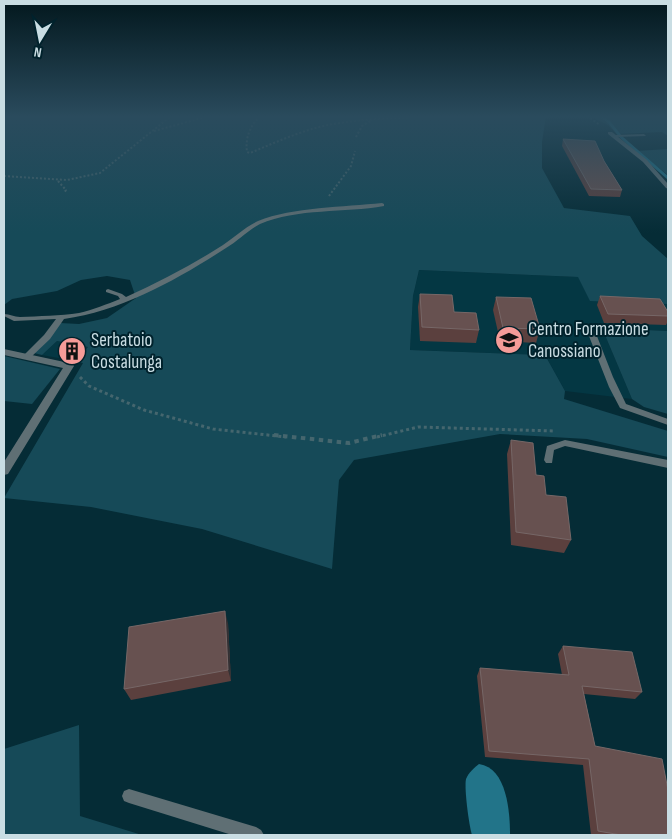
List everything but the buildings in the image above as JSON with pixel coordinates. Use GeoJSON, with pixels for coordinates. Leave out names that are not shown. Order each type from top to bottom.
{"type":"FeatureCollection","features":[{"type":"Feature","properties":{"kind":"street"},"geometry":{"type":"LineString","coordinates":[[638,155],[668,187]]}},
{"type":"Feature","properties":{"kind":"street"},"geometry":{"type":"LineString","coordinates":[[4,352],[69,366],[4,470]]}},
{"type":"Feature","properties":{"kind":"lane"},"geometry":{"type":"LineString","coordinates":[[6,316],[14,320],[77,317],[151,288],[228,245],[263,221],[316,212],[382,205]]}},
{"type":"Feature","properties":{"kind":"lane"},"geometry":{"type":"LineString","coordinates":[[108,291],[120,295],[124,299]]}},
{"type":"Feature","properties":{"kind":"lane"},"geometry":{"type":"LineString","coordinates":[[27,356],[47,337],[62,317]]}},
{"type":"Feature","properties":{"kind":"lane"},"geometry":{"type":"LineString","coordinates":[[589,326],[602,355],[611,386],[623,406],[668,422]]}},
{"type":"Feature","properties":{"kind":"lane"},"geometry":{"type":"LineString","coordinates":[[69,366],[75,357]]}},
{"type":"Feature","properties":{"kind":"lane"},"geometry":{"type":"LineString","coordinates":[[549,460],[550,448],[565,443],[668,464]]}},
{"type":"Feature","properties":{"kind":"lane"},"geometry":{"type":"LineString","coordinates":[[129,796],[256,835]]}},
{"type":"Feature","properties":{"kind":"path"},"geometry":{"type":"LineString","coordinates":[[4,176],[67,180],[100,173],[120,155]]}},
{"type":"Feature","properties":{"kind":"path"},"geometry":{"type":"LineString","coordinates":[[316,212],[351,166],[354,155]]}},
{"type":"Feature","properties":{"kind":"path"},"geometry":{"type":"LineString","coordinates":[[57,180],[66,190],[64,193]]}},
{"type":"Feature","properties":{"kind":"path"},"geometry":{"type":"LineString","coordinates":[[69,366],[89,386],[144,410],[213,429],[349,443],[418,427],[559,431]]}},
{"type":"Feature","properties":{"kind":"shaded area"},"geometry":{"type":"Polygon","coordinates":[[[4,155],[542,155],[542,168],[564,208],[630,216],[642,236],[668,259],[668,307],[667,304],[590,301],[578,277],[419,270],[413,296],[410,350],[545,355],[565,391],[564,399],[668,431],[668,457],[587,439],[500,434],[354,460],[339,480],[332,569],[202,529],[91,507],[4,498],[83,363],[75,361],[88,347],[57,341],[42,355],[34,353],[60,323],[79,324],[107,318],[136,298],[130,280],[107,276],[81,280],[57,291],[12,299],[4,305],[4,155]]]}},
{"type":"Feature","properties":{"kind":"shaded area"},"geometry":{"type":"Polygon","coordinates":[[[642,155],[668,155],[668,175],[642,155]]]}},
{"type":"Feature","properties":{"kind":"shaded area","name":"Centro Formazione Canossiano"},"geometry":{"type":"Polygon","coordinates":[[[419,270],[578,277],[667,304],[668,331],[602,328],[632,399],[565,391],[545,355],[410,350],[413,296],[419,270]]]}},
{"type":"Feature","properties":{"kind":"shaded area"},"geometry":{"type":"Polygon","coordinates":[[[602,328],[668,331],[668,414],[644,407],[632,399],[602,328]]]}},
{"type":"Feature","properties":{"kind":"shaded area"},"geometry":{"type":"Polygon","coordinates":[[[57,341],[88,347],[75,361],[42,355],[57,341]]]}},
{"type":"Feature","properties":{"kind":"shaded area"},"geometry":{"type":"Polygon","coordinates":[[[4,356],[60,369],[32,404],[4,401],[4,356]]]}},
{"type":"Feature","properties":{"kind":"shaded area"},"geometry":{"type":"Polygon","coordinates":[[[79,725],[80,816],[142,835],[4,835],[4,749],[79,725]]]}},
{"type":"Feature","properties":{"kind":"shaded area"},"geometry":{"type":"Polygon","coordinates":[[[479,764],[488,767],[501,782],[508,803],[510,835],[472,835],[467,807],[466,779],[470,772],[479,764]]]}},
{"type":"Feature","properties":{"kind":"waterway"},"geometry":{"type":"LineString","coordinates":[[642,155],[668,178]]}},
{"type":"Feature","properties":{"kind":"place","name":"Centro Formazione Canossiano"},"geometry":{"type":"Point","coordinates":[509,340]}},
{"type":"Feature","properties":{"kind":"place","name":"Serbatoio Costalunga"},"geometry":{"type":"Point","coordinates":[72,351]}}]}
